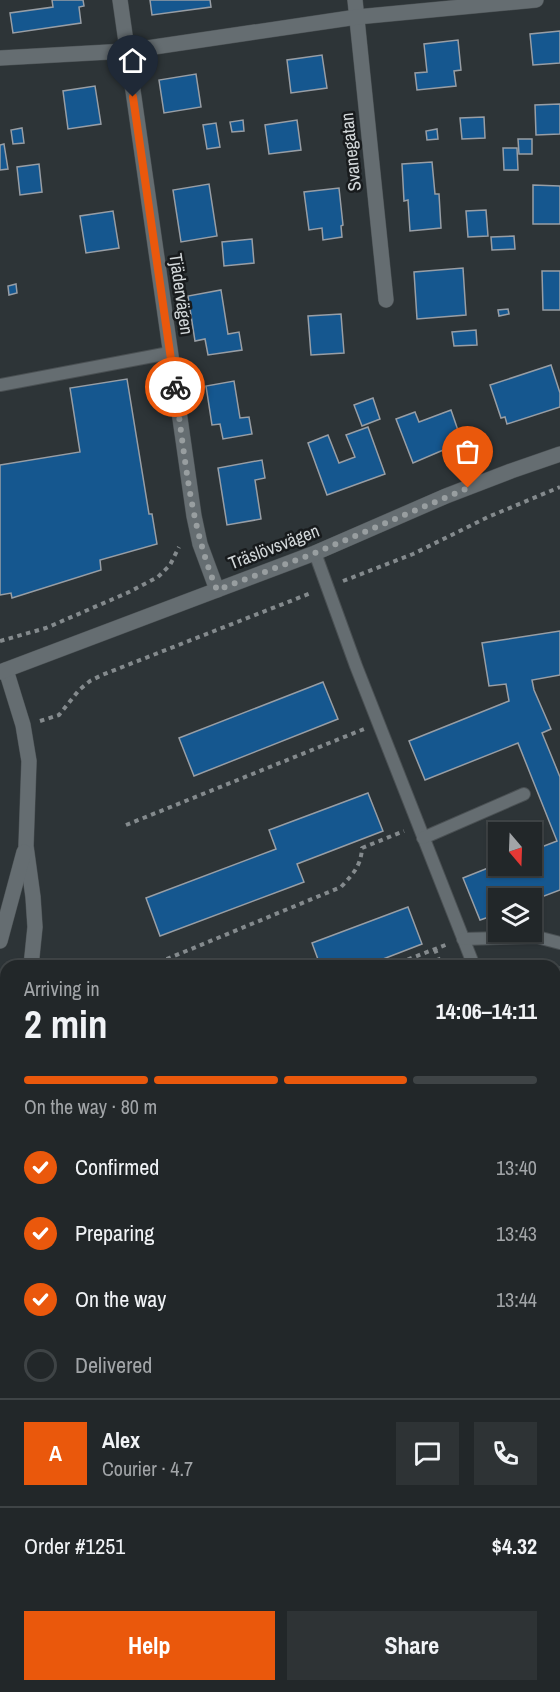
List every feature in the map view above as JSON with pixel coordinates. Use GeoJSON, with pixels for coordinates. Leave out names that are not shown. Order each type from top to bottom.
{"type":"FeatureCollection","features":[{"type":"Feature","properties":{"kind":"street","name":"Tjädervägen"},"geometry":{"type":"LineString","coordinates":[[120,0],[194,516],[200,544],[217,590]]}},
{"type":"Feature","properties":{"kind":"street","name":"Svanegatan"},"geometry":{"type":"LineString","coordinates":[[355,0],[386,300]]}},
{"type":"Feature","properties":{"kind":"street"},"geometry":{"type":"LineString","coordinates":[[0,58],[127,51],[357,17],[536,0]]}},
{"type":"Feature","properties":{"kind":"street","name":"Träslövsvägen"},"geometry":{"type":"LineString","coordinates":[[3,671],[315,553],[446,496],[560,454]]}},
{"type":"Feature","properties":{"kind":"street"},"geometry":{"type":"LineString","coordinates":[[3,671],[23,725],[30,762],[26,846],[35,927],[32,960]]}},
{"type":"Feature","properties":{"kind":"street"},"geometry":{"type":"LineString","coordinates":[[0,941],[26,846]]}},
{"type":"Feature","properties":{"kind":"lane"},"geometry":{"type":"LineString","coordinates":[[0,386],[170,353]]}},
{"type":"Feature","properties":{"kind":"lane"},"geometry":{"type":"LineString","coordinates":[[315,553],[329,586],[356,666],[472,960]]}},
{"type":"Feature","properties":{"kind":"lane"},"geometry":{"type":"LineString","coordinates":[[423,838],[524,794]]}},
{"type":"Feature","properties":{"kind":"lane"},"geometry":{"type":"LineString","coordinates":[[463,939],[537,937],[560,943]]}},
{"type":"Feature","properties":{"kind":"path"},"geometry":{"type":"LineString","coordinates":[[23,725],[55,718],[65,710],[80,690],[102,675],[413,554],[488,517],[560,487]]}},
{"type":"Feature","properties":{"kind":"path"},"geometry":{"type":"LineString","coordinates":[[126,825],[378,723]]}},
{"type":"Feature","properties":{"kind":"path"},"geometry":{"type":"LineString","coordinates":[[165,960],[341,887],[355,872],[361,860],[362,848],[418,825]]}},
{"type":"Feature","properties":{"kind":"path"},"geometry":{"type":"LineString","coordinates":[[407,960],[463,939]]}},
{"type":"Feature","properties":{"kind":"path"},"geometry":{"type":"LineString","coordinates":[[435,949],[439,960]]}},
{"type":"Feature","properties":{"kind":"building"},"geometry":{"type":"Polygon","coordinates":[[[52,0],[83,0],[84,6],[79,7],[81,23],[13,33],[10,13],[53,7],[52,0]]]}},
{"type":"Feature","properties":{"kind":"building"},"geometry":{"type":"Polygon","coordinates":[[[150,0],[210,0],[211,7],[152,15],[150,0]]]}},
{"type":"Feature","properties":{"kind":"building"},"geometry":{"type":"Polygon","coordinates":[[[560,31],[560,63],[533,65],[530,34],[560,31]]]}},
{"type":"Feature","properties":{"kind":"building"},"geometry":{"type":"Polygon","coordinates":[[[458,40],[461,70],[454,71],[456,86],[417,90],[415,73],[427,72],[424,44],[458,40]]]}},
{"type":"Feature","properties":{"kind":"building"},"geometry":{"type":"Polygon","coordinates":[[[322,55],[327,88],[291,93],[287,60],[322,55]]]}},
{"type":"Feature","properties":{"kind":"building"},"geometry":{"type":"Polygon","coordinates":[[[196,74],[201,107],[164,113],[159,80],[196,74]]]}},
{"type":"Feature","properties":{"kind":"building"},"geometry":{"type":"Polygon","coordinates":[[[95,86],[101,124],[68,129],[63,91],[95,86]]]}},
{"type":"Feature","properties":{"kind":"building"},"geometry":{"type":"Polygon","coordinates":[[[560,104],[560,134],[536,135],[535,105],[560,104]]]}},
{"type":"Feature","properties":{"kind":"building"},"geometry":{"type":"Polygon","coordinates":[[[484,117],[485,138],[462,139],[460,118],[484,117]]]}},
{"type":"Feature","properties":{"kind":"building"},"geometry":{"type":"Polygon","coordinates":[[[243,120],[244,131],[232,132],[230,122],[243,120]]]}},
{"type":"Feature","properties":{"kind":"building"},"geometry":{"type":"Polygon","coordinates":[[[297,120],[301,150],[269,154],[265,125],[297,120]]]}},
{"type":"Feature","properties":{"kind":"building"},"geometry":{"type":"Polygon","coordinates":[[[216,123],[220,147],[207,149],[203,125],[216,123]]]}},
{"type":"Feature","properties":{"kind":"building"},"geometry":{"type":"Polygon","coordinates":[[[22,128],[24,143],[13,144],[11,130],[22,128]]]}},
{"type":"Feature","properties":{"kind":"building"},"geometry":{"type":"Polygon","coordinates":[[[437,129],[438,139],[427,140],[426,131],[437,129]]]}},
{"type":"Feature","properties":{"kind":"building"},"geometry":{"type":"Polygon","coordinates":[[[518,139],[532,139],[532,154],[519,154],[518,139]]]}},
{"type":"Feature","properties":{"kind":"building"},"geometry":{"type":"Polygon","coordinates":[[[4,144],[8,169],[0,170],[0,145],[4,144]]]}},
{"type":"Feature","properties":{"kind":"building"},"geometry":{"type":"Polygon","coordinates":[[[503,148],[517,148],[518,170],[504,170],[503,148]]]}},
{"type":"Feature","properties":{"kind":"building"},"geometry":{"type":"Polygon","coordinates":[[[432,162],[435,194],[439,194],[441,228],[410,231],[408,200],[404,201],[402,164],[432,162]]]}},
{"type":"Feature","properties":{"kind":"building"},"geometry":{"type":"Polygon","coordinates":[[[39,164],[42,192],[20,195],[17,167],[39,164]]]}},
{"type":"Feature","properties":{"kind":"building"},"geometry":{"type":"Polygon","coordinates":[[[209,184],[217,236],[181,242],[173,190],[209,184]]]}},
{"type":"Feature","properties":{"kind":"building"},"geometry":{"type":"Polygon","coordinates":[[[533,185],[560,186],[560,224],[533,224],[533,185]]]}},
{"type":"Feature","properties":{"kind":"building"},"geometry":{"type":"Polygon","coordinates":[[[339,188],[342,237],[323,240],[322,228],[309,230],[304,192],[339,188]]]}},
{"type":"Feature","properties":{"kind":"building"},"geometry":{"type":"Polygon","coordinates":[[[486,210],[488,236],[468,237],[466,211],[486,210]]]}},
{"type":"Feature","properties":{"kind":"building"},"geometry":{"type":"Polygon","coordinates":[[[113,211],[119,248],[86,253],[80,216],[113,211]]]}},
{"type":"Feature","properties":{"kind":"building"},"geometry":{"type":"Polygon","coordinates":[[[514,236],[515,249],[492,250],[491,237],[514,236]]]}},
{"type":"Feature","properties":{"kind":"building"},"geometry":{"type":"Polygon","coordinates":[[[252,239],[254,263],[224,266],[222,242],[252,239]]]}},
{"type":"Feature","properties":{"kind":"building"},"geometry":{"type":"Polygon","coordinates":[[[463,268],[466,315],[417,319],[414,272],[463,268]]]}},
{"type":"Feature","properties":{"kind":"building"},"geometry":{"type":"Polygon","coordinates":[[[542,271],[560,271],[560,310],[543,310],[542,271]]]}},
{"type":"Feature","properties":{"kind":"building"},"geometry":{"type":"Polygon","coordinates":[[[16,284],[17,293],[9,295],[8,286],[16,284]]]}},
{"type":"Feature","properties":{"kind":"building"},"geometry":{"type":"Polygon","coordinates":[[[221,290],[228,334],[239,332],[242,350],[208,355],[205,339],[195,341],[188,296],[221,290]]]}},
{"type":"Feature","properties":{"kind":"building"},"geometry":{"type":"Polygon","coordinates":[[[508,309],[509,314],[499,316],[498,310],[508,309]]]}},
{"type":"Feature","properties":{"kind":"building"},"geometry":{"type":"Polygon","coordinates":[[[341,314],[344,353],[311,355],[308,316],[341,314]]]}},
{"type":"Feature","properties":{"kind":"building"},"geometry":{"type":"Polygon","coordinates":[[[476,330],[477,345],[454,346],[452,332],[476,330]]]}},
{"type":"Feature","properties":{"kind":"building"},"geometry":{"type":"Polygon","coordinates":[[[551,365],[560,393],[560,407],[507,424],[505,417],[501,418],[490,385],[551,365]]]}},
{"type":"Feature","properties":{"kind":"building"},"geometry":{"type":"Polygon","coordinates":[[[127,379],[149,514],[152,514],[157,544],[100,560],[101,570],[12,598],[11,593],[0,595],[0,465],[80,452],[70,388],[127,379]]]}},
{"type":"Feature","properties":{"kind":"building"},"geometry":{"type":"Polygon","coordinates":[[[234,381],[240,418],[249,417],[252,434],[223,439],[220,424],[212,425],[206,386],[234,381]]]}},
{"type":"Feature","properties":{"kind":"building"},"geometry":{"type":"Polygon","coordinates":[[[373,398],[380,419],[362,426],[354,405],[373,398]]]}},
{"type":"Feature","properties":{"kind":"building"},"geometry":{"type":"Polygon","coordinates":[[[451,410],[462,442],[413,463],[396,419],[415,412],[419,422],[451,410]]]}},
{"type":"Feature","properties":{"kind":"building"},"geometry":{"type":"Polygon","coordinates":[[[368,427],[385,474],[327,495],[308,443],[328,435],[339,463],[355,457],[346,435],[368,427]]]}},
{"type":"Feature","properties":{"kind":"building"},"geometry":{"type":"Polygon","coordinates":[[[262,460],[265,478],[255,480],[261,519],[227,525],[218,468],[262,460]]]}},
{"type":"Feature","properties":{"kind":"building"},"geometry":{"type":"Polygon","coordinates":[[[560,631],[560,675],[532,680],[551,729],[542,733],[560,777],[560,890],[542,897],[542,888],[488,888],[488,917],[480,920],[463,878],[488,868],[488,876],[542,876],[542,847],[557,841],[518,743],[425,780],[409,741],[509,701],[506,684],[489,686],[482,643],[560,631]]]}},
{"type":"Feature","properties":{"kind":"building"},"geometry":{"type":"Polygon","coordinates":[[[323,682],[338,719],[194,776],[179,738],[323,682]]]}},
{"type":"Feature","properties":{"kind":"building"},"geometry":{"type":"Polygon","coordinates":[[[368,793],[383,831],[297,864],[304,882],[160,936],[146,898],[276,849],[269,830],[368,793]]]}},
{"type":"Feature","properties":{"kind":"building"},"geometry":{"type":"Polygon","coordinates":[[[408,907],[422,944],[381,960],[318,960],[312,943],[408,907]]]}},
{"type":"Feature","properties":{"kind":"way so far"},"geometry":{"type":"LineString","coordinates":[[175,387],[194,516],[207,567],[217,590],[315,553],[468,488]]}},
{"type":"Feature","properties":{"kind":"route"},"geometry":{"type":"LineString","coordinates":[[133,97],[175,387]]}}]}
